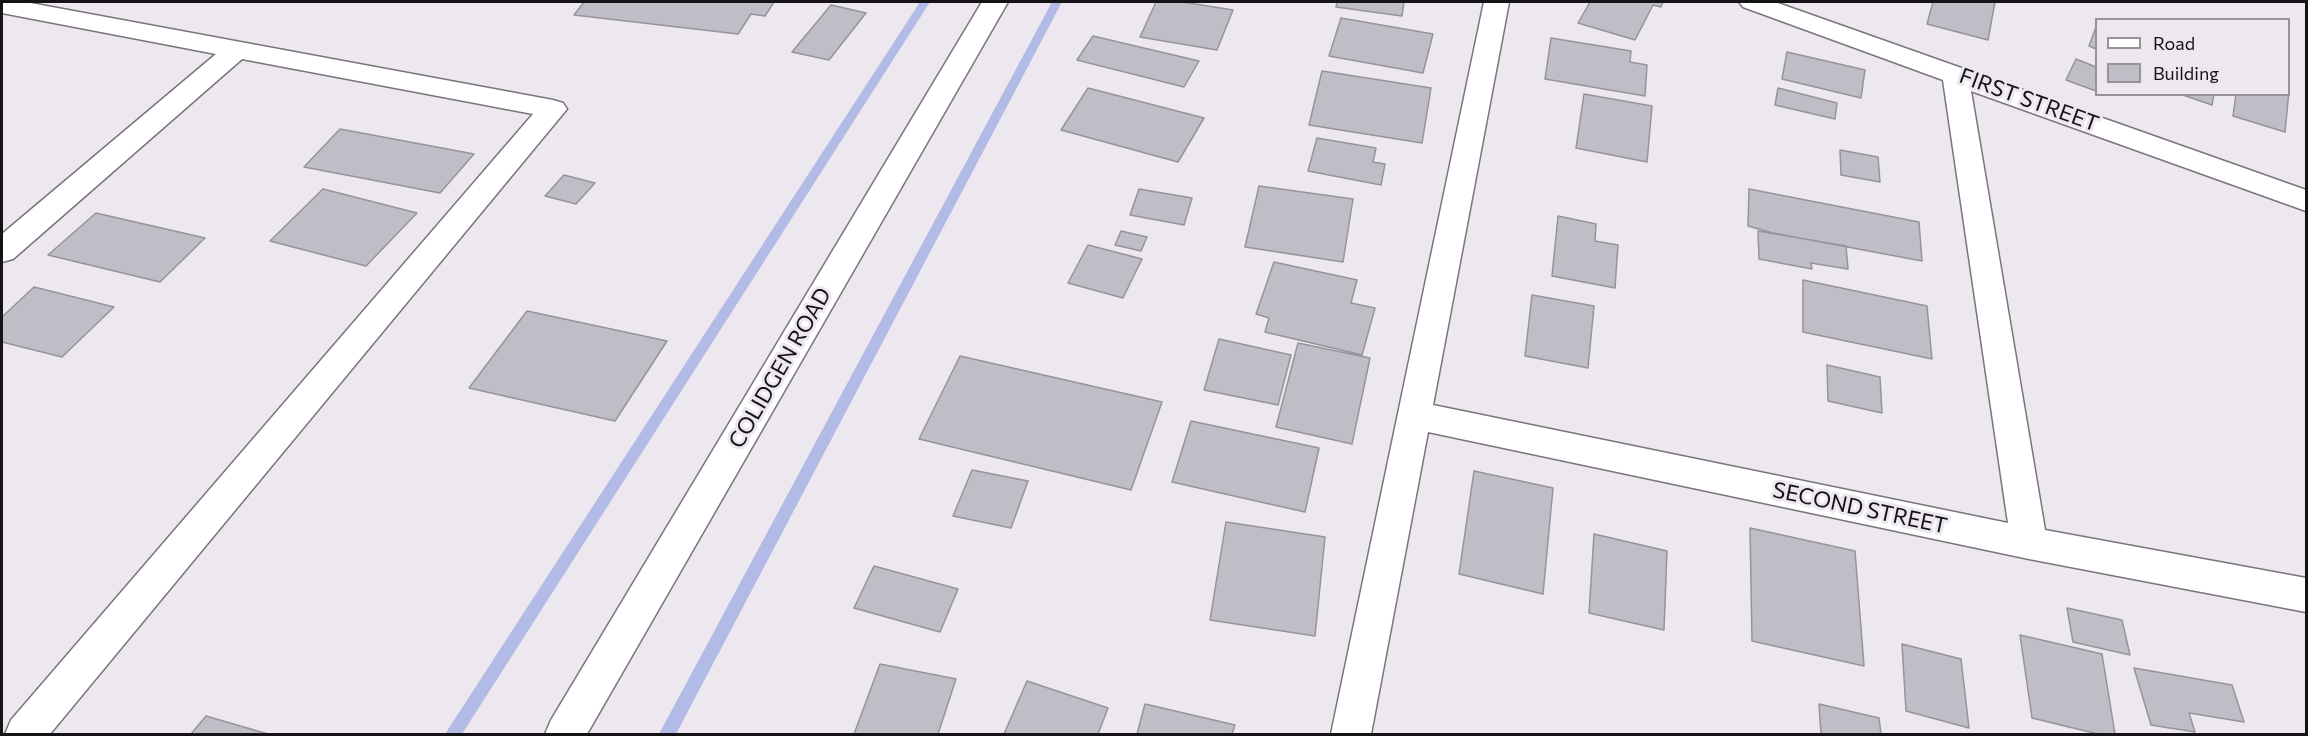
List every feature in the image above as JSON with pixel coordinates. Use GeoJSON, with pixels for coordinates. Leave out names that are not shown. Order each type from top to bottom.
{"type":"FeatureCollection","features":[{"type":"Feature","properties":{"kind":"street","name":"COLIDGEN ROAD"},"geometry":{"type":"LineString","coordinates":[[566,735],[995,2]]}},
{"type":"Feature","properties":{"kind":"street"},"geometry":{"type":"LineString","coordinates":[[1351,735],[1496,2]]}},
{"type":"Feature","properties":{"kind":"street","name":"FIRST STREET"},"geometry":{"type":"LineString","coordinates":[[1752,2],[2307,201]]}},
{"type":"Feature","properties":{"kind":"street"},"geometry":{"type":"LineString","coordinates":[[2,4],[235,51],[553,109],[25,735]]}},
{"type":"Feature","properties":{"kind":"street"},"geometry":{"type":"LineString","coordinates":[[2,251],[235,51]]}},
{"type":"Feature","properties":{"kind":"street"},"geometry":{"type":"LineString","coordinates":[[1955,73],[2029,543]]}},
{"type":"Feature","properties":{"kind":"street","name":"SECOND STREET"},"geometry":{"type":"LineString","coordinates":[[1414,415],[2029,543],[2307,595]]}},
{"type":"Feature","properties":{"kind":"building"},"geometry":{"type":"Polygon","coordinates":[[[584,2],[774,2],[765,16],[751,14],[738,34],[574,15],[584,2]]]}},
{"type":"Feature","properties":{"kind":"building"},"geometry":{"type":"Polygon","coordinates":[[[1156,2],[1183,2],[1233,10],[1217,50],[1140,37],[1156,2]]]}},
{"type":"Feature","properties":{"kind":"building"},"geometry":{"type":"Polygon","coordinates":[[[1337,2],[1404,2],[1402,16],[1336,7],[1337,2]]]}},
{"type":"Feature","properties":{"kind":"building"},"geometry":{"type":"Polygon","coordinates":[[[1590,2],[1663,2],[1661,7],[1653,5],[1635,40],[1578,23],[1590,2]]]}},
{"type":"Feature","properties":{"kind":"building"},"geometry":{"type":"Polygon","coordinates":[[[1933,2],[1995,2],[1988,40],[1927,24],[1933,2]]]}},
{"type":"Feature","properties":{"kind":"building"},"geometry":{"type":"Polygon","coordinates":[[[831,5],[866,13],[829,60],[792,52],[831,5]]]}},
{"type":"Feature","properties":{"kind":"building"},"geometry":{"type":"Polygon","coordinates":[[[1341,18],[1433,34],[1423,73],[1329,56],[1341,18]]]}},
{"type":"Feature","properties":{"kind":"building"},"geometry":{"type":"Polygon","coordinates":[[[2095,30],[2095,49],[2089,46],[2095,30]]]}},
{"type":"Feature","properties":{"kind":"building"},"geometry":{"type":"Polygon","coordinates":[[[1093,36],[1199,61],[1184,87],[1077,60],[1093,36]]]}},
{"type":"Feature","properties":{"kind":"building"},"geometry":{"type":"Polygon","coordinates":[[[1551,38],[1631,51],[1630,62],[1647,65],[1645,96],[1545,79],[1551,38]]]}},
{"type":"Feature","properties":{"kind":"building"},"geometry":{"type":"Polygon","coordinates":[[[1787,52],[1865,70],[1861,98],[1782,79],[1787,52]]]}},
{"type":"Feature","properties":{"kind":"building"},"geometry":{"type":"Polygon","coordinates":[[[2076,59],[2095,67],[2095,91],[2066,80],[2076,59]]]}},
{"type":"Feature","properties":{"kind":"building"},"geometry":{"type":"Polygon","coordinates":[[[1322,71],[1431,88],[1422,143],[1309,125],[1322,71]]]}},
{"type":"Feature","properties":{"kind":"building"},"geometry":{"type":"Polygon","coordinates":[[[1088,88],[1204,118],[1178,162],[1061,130],[1088,88]]]}},
{"type":"Feature","properties":{"kind":"building"},"geometry":{"type":"Polygon","coordinates":[[[1778,88],[1837,103],[1835,119],[1775,105],[1778,88]]]}},
{"type":"Feature","properties":{"kind":"building"},"geometry":{"type":"Polygon","coordinates":[[[1584,94],[1652,106],[1647,162],[1576,148],[1584,94]]]}},
{"type":"Feature","properties":{"kind":"building"},"geometry":{"type":"Polygon","coordinates":[[[2186,96],[2214,96],[2212,105],[2186,96]]]}},
{"type":"Feature","properties":{"kind":"building"},"geometry":{"type":"Polygon","coordinates":[[[2236,96],[2289,96],[2285,132],[2233,116],[2236,96]]]}},
{"type":"Feature","properties":{"kind":"building"},"geometry":{"type":"Polygon","coordinates":[[[340,129],[474,154],[440,193],[304,167],[340,129]]]}},
{"type":"Feature","properties":{"kind":"building"},"geometry":{"type":"Polygon","coordinates":[[[1317,138],[1376,148],[1373,162],[1385,164],[1381,185],[1308,171],[1317,138]]]}},
{"type":"Feature","properties":{"kind":"building"},"geometry":{"type":"Polygon","coordinates":[[[1840,150],[1878,157],[1880,182],[1841,175],[1840,150]]]}},
{"type":"Feature","properties":{"kind":"building"},"geometry":{"type":"Polygon","coordinates":[[[564,175],[595,183],[576,204],[545,196],[564,175]]]}},
{"type":"Feature","properties":{"kind":"building"},"geometry":{"type":"Polygon","coordinates":[[[1259,186],[1353,199],[1343,262],[1245,247],[1259,186]]]}},
{"type":"Feature","properties":{"kind":"building"},"geometry":{"type":"Polygon","coordinates":[[[323,189],[417,213],[366,266],[270,241],[323,189]]]}},
{"type":"Feature","properties":{"kind":"building"},"geometry":{"type":"Polygon","coordinates":[[[1139,189],[1192,198],[1184,225],[1130,215],[1139,189]]]}},
{"type":"Feature","properties":{"kind":"building"},"geometry":{"type":"Polygon","coordinates":[[[1749,189],[1919,222],[1922,261],[1773,233],[1748,226],[1749,189]]]}},
{"type":"Feature","properties":{"kind":"building"},"geometry":{"type":"Polygon","coordinates":[[[96,213],[205,238],[160,282],[48,255],[96,213]]]}},
{"type":"Feature","properties":{"kind":"building"},"geometry":{"type":"Polygon","coordinates":[[[1558,216],[1596,224],[1595,241],[1618,245],[1615,288],[1552,276],[1558,216]]]}},
{"type":"Feature","properties":{"kind":"building"},"geometry":{"type":"Polygon","coordinates":[[[1121,231],[1147,237],[1141,251],[1115,245],[1121,231]]]}},
{"type":"Feature","properties":{"kind":"building"},"geometry":{"type":"Polygon","coordinates":[[[1758,231],[1846,246],[1848,269],[1811,263],[1812,269],[1759,259],[1758,231]]]}},
{"type":"Feature","properties":{"kind":"building"},"geometry":{"type":"Polygon","coordinates":[[[1088,245],[1142,259],[1123,298],[1068,283],[1088,245]]]}},
{"type":"Feature","properties":{"kind":"building"},"geometry":{"type":"Polygon","coordinates":[[[1274,262],[1357,280],[1351,303],[1375,308],[1362,355],[1265,332],[1269,318],[1256,314],[1274,262]]]}},
{"type":"Feature","properties":{"kind":"building"},"geometry":{"type":"Polygon","coordinates":[[[1803,280],[1927,306],[1932,359],[1803,332],[1803,280]]]}},
{"type":"Feature","properties":{"kind":"building"},"geometry":{"type":"Polygon","coordinates":[[[34,287],[114,307],[62,357],[2,342],[2,317],[34,287]]]}},
{"type":"Feature","properties":{"kind":"building"},"geometry":{"type":"Polygon","coordinates":[[[1532,295],[1594,306],[1588,368],[1525,356],[1532,295]]]}},
{"type":"Feature","properties":{"kind":"building"},"geometry":{"type":"Polygon","coordinates":[[[527,311],[667,341],[615,421],[469,388],[527,311]]]}},
{"type":"Feature","properties":{"kind":"building"},"geometry":{"type":"Polygon","coordinates":[[[1219,339],[1291,355],[1278,405],[1204,390],[1219,339]]]}},
{"type":"Feature","properties":{"kind":"building"},"geometry":{"type":"Polygon","coordinates":[[[1298,343],[1370,358],[1352,444],[1276,427],[1298,343]]]}},
{"type":"Feature","properties":{"kind":"building"},"geometry":{"type":"Polygon","coordinates":[[[960,356],[1162,402],[1131,490],[919,439],[960,356]]]}},
{"type":"Feature","properties":{"kind":"building"},"geometry":{"type":"Polygon","coordinates":[[[1827,365],[1880,377],[1882,413],[1828,401],[1827,365]]]}},
{"type":"Feature","properties":{"kind":"building"},"geometry":{"type":"Polygon","coordinates":[[[1191,421],[1319,448],[1305,512],[1172,482],[1191,421]]]}},
{"type":"Feature","properties":{"kind":"building"},"geometry":{"type":"Polygon","coordinates":[[[972,470],[1028,481],[1011,528],[953,516],[972,470]]]}},
{"type":"Feature","properties":{"kind":"building"},"geometry":{"type":"Polygon","coordinates":[[[1474,471],[1553,488],[1543,594],[1459,574],[1474,471]]]}},
{"type":"Feature","properties":{"kind":"building"},"geometry":{"type":"Polygon","coordinates":[[[1226,522],[1325,537],[1315,636],[1210,620],[1226,522]]]}},
{"type":"Feature","properties":{"kind":"building"},"geometry":{"type":"Polygon","coordinates":[[[1750,528],[1855,551],[1864,666],[1752,641],[1750,528]]]}},
{"type":"Feature","properties":{"kind":"building"},"geometry":{"type":"Polygon","coordinates":[[[1594,534],[1667,551],[1664,630],[1589,613],[1594,534]]]}},
{"type":"Feature","properties":{"kind":"building"},"geometry":{"type":"Polygon","coordinates":[[[874,566],[958,589],[940,632],[854,608],[874,566]]]}},
{"type":"Feature","properties":{"kind":"building"},"geometry":{"type":"Polygon","coordinates":[[[2067,608],[2122,620],[2130,655],[2073,642],[2067,608]]]}},
{"type":"Feature","properties":{"kind":"building"},"geometry":{"type":"Polygon","coordinates":[[[2020,635],[2102,654],[2115,734],[2098,734],[2032,718],[2020,635]]]}},
{"type":"Feature","properties":{"kind":"building"},"geometry":{"type":"Polygon","coordinates":[[[1902,644],[1961,659],[1969,728],[1906,711],[1902,644]]]}},
{"type":"Feature","properties":{"kind":"building"},"geometry":{"type":"Polygon","coordinates":[[[880,664],[956,679],[938,734],[854,734],[880,664]]]}},
{"type":"Feature","properties":{"kind":"building"},"geometry":{"type":"Polygon","coordinates":[[[2134,668],[2232,685],[2244,722],[2189,713],[2195,732],[2151,725],[2134,668]]]}},
{"type":"Feature","properties":{"kind":"building"},"geometry":{"type":"Polygon","coordinates":[[[1027,681],[1108,708],[1098,734],[1004,734],[1027,681]]]}},
{"type":"Feature","properties":{"kind":"building"},"geometry":{"type":"Polygon","coordinates":[[[1145,704],[1235,725],[1232,734],[1137,734],[1145,704]]]}},
{"type":"Feature","properties":{"kind":"building"},"geometry":{"type":"Polygon","coordinates":[[[1819,704],[1879,718],[1881,734],[1821,734],[1819,704]]]}},
{"type":"Feature","properties":{"kind":"building"},"geometry":{"type":"Polygon","coordinates":[[[206,716],[268,734],[191,734],[206,716]]]}},
{"type":"Feature","properties":{"kind":"waterway"},"geometry":{"type":"LineString","coordinates":[[453,734],[925,2]]}},
{"type":"Feature","properties":{"kind":"waterway"},"geometry":{"type":"LineString","coordinates":[[667,734],[1057,2]]}}]}
